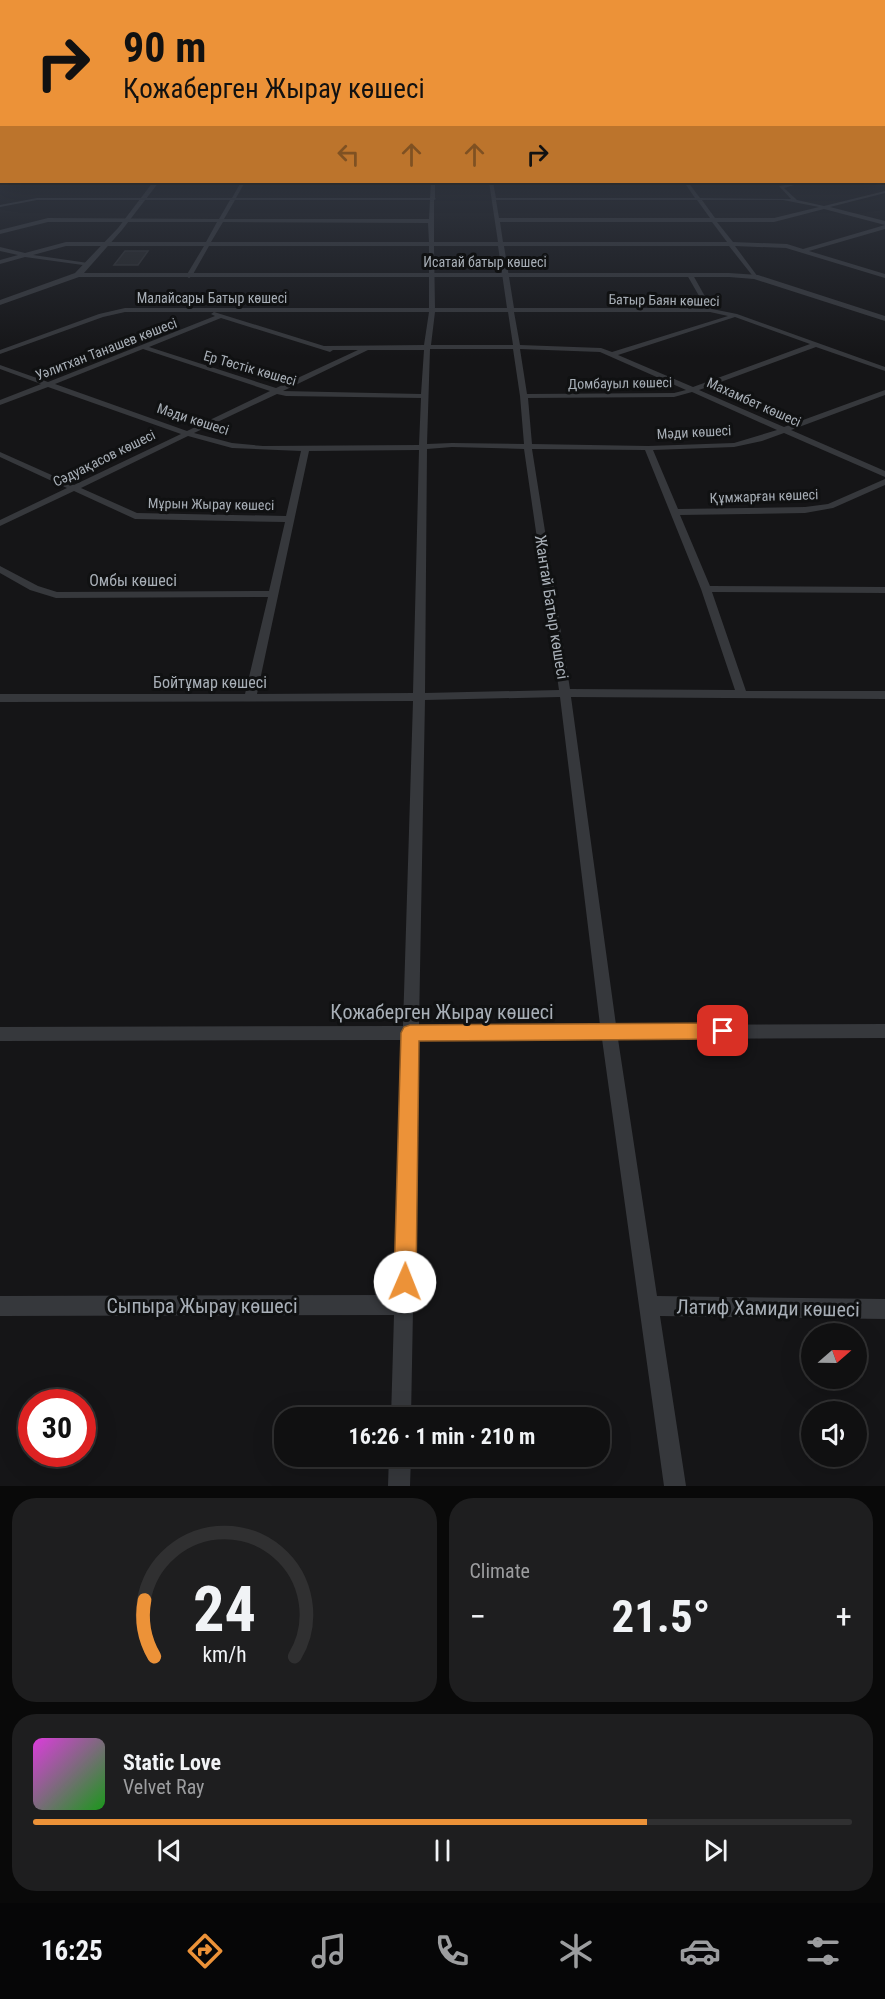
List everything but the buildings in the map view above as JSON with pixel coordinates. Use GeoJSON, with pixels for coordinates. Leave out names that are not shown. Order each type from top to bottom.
{"type":"FeatureCollection","features":[{"type":"Feature","properties":{"kind":"street"},"geometry":{"type":"LineString","coordinates":[[496,220],[780,218]]}},
{"type":"Feature","properties":{"kind":"street"},"geometry":{"type":"LineString","coordinates":[[863,218],[885,225]]}},
{"type":"Feature","properties":{"kind":"street"},"geometry":{"type":"LineString","coordinates":[[0,232],[48,220],[431,221],[433,275],[423,448],[401,1407]]}},
{"type":"Feature","properties":{"kind":"street"},"geometry":{"type":"LineString","coordinates":[[0,303],[78,275],[126,220]]}},
{"type":"Feature","properties":{"kind":"street"},"geometry":{"type":"LineString","coordinates":[[189,276],[221,220]]}},
{"type":"Feature","properties":{"kind":"street","name":"Жантай Батыр көшесі"},"geometry":{"type":"LineString","coordinates":[[496,220],[507,275],[510,311],[524,396],[528,446],[565,693],[609,1033],[650,1306]]}},
{"type":"Feature","properties":{"kind":"street"},"geometry":{"type":"LineString","coordinates":[[713,220],[755,277]]}},
{"type":"Feature","properties":{"kind":"street"},"geometry":{"type":"LineString","coordinates":[[803,251],[885,225]]}},
{"type":"Feature","properties":{"kind":"street"},"geometry":{"type":"LineString","coordinates":[[0,262],[66,244],[730,244],[778,245],[885,276]]}},
{"type":"Feature","properties":{"kind":"street"},"geometry":{"type":"LineString","coordinates":[[0,249],[88,265]]}},
{"type":"Feature","properties":{"kind":"street"},"geometry":{"type":"LineString","coordinates":[[877,273],[885,270]]}},
{"type":"Feature","properties":{"kind":"street","name":"Исатай батыр көшесі"},"geometry":{"type":"LineString","coordinates":[[78,275],[690,275],[755,277],[885,319]]}},
{"type":"Feature","properties":{"kind":"street"},"geometry":{"type":"LineString","coordinates":[[690,275],[710,310]]}},
{"type":"Feature","properties":{"kind":"street"},"geometry":{"type":"LineString","coordinates":[[199,309],[351,356]]}},
{"type":"Feature","properties":{"kind":"street","name":"Малайсары Батыр көшесі"},"geometry":{"type":"LineString","coordinates":[[0,352],[116,311],[199,309],[432,311]]}},
{"type":"Feature","properties":{"kind":"street","name":"Батыр Баян көшесі"},"geometry":{"type":"LineString","coordinates":[[432,311],[710,310],[735,315],[885,369]]}},
{"type":"Feature","properties":{"kind":"street"},"geometry":{"type":"LineString","coordinates":[[611,355],[735,315]]}},
{"type":"Feature","properties":{"kind":"street","name":"Уәлитхан Танашев көшесі"},"geometry":{"type":"LineString","coordinates":[[0,403],[221,316]]}},
{"type":"Feature","properties":{"kind":"street","name":"Домбауыл көшесі"},"geometry":{"type":"LineString","coordinates":[[524,396],[674,395],[817,344]]}},
{"type":"Feature","properties":{"kind":"street","name":"Ер Төстік көшесі"},"geometry":{"type":"LineString","coordinates":[[142,347],[275,391],[306,396],[425,396]]}},
{"type":"Feature","properties":{"kind":"street","name":"Махамбет көшесі"},"geometry":{"type":"LineString","coordinates":[[324,348],[516,347],[601,350],[885,474]]}},
{"type":"Feature","properties":{"kind":"street","name":"Сәдуақасов көшесі"},"geometry":{"type":"LineString","coordinates":[[0,523],[367,348]]}},
{"type":"Feature","properties":{"kind":"street","name":"Мәди көшесі"},"geometry":{"type":"LineString","coordinates":[[0,367],[220,444],[251,448],[423,448],[452,444],[648,448],[734,445],[885,392]]}},
{"type":"Feature","properties":{"kind":"street"},"geometry":{"type":"LineString","coordinates":[[250,698],[306,448]]}},
{"type":"Feature","properties":{"kind":"street","name":"Мәди көшесі"},"geometry":{"type":"LineString","coordinates":[[648,448],[706,589],[742,694]]}},
{"type":"Feature","properties":{"kind":"street","name":"Мұрын Жырау көшесі"},"geometry":{"type":"LineString","coordinates":[[0,454],[135,516],[290,519]]}},
{"type":"Feature","properties":{"kind":"street","name":"Құмжарған көшесі"},"geometry":{"type":"LineString","coordinates":[[674,512],[805,510],[830,506],[885,482]]}},
{"type":"Feature","properties":{"kind":"street","name":"Омбы көшесі"},"geometry":{"type":"LineString","coordinates":[[0,569],[34,588],[56,595],[273,594]]}},
{"type":"Feature","properties":{"kind":"street"},"geometry":{"type":"LineString","coordinates":[[706,589],[885,590]]}},
{"type":"Feature","properties":{"kind":"street","name":"Бойтұмар көшесі"},"geometry":{"type":"LineString","coordinates":[[0,698],[419,697],[565,693],[885,695]]}},
{"type":"Feature","properties":{"kind":"street","name":"Қожаберген Жырау көшесі"},"geometry":{"type":"LineString","coordinates":[[0,1034],[885,1031]]}},
{"type":"Feature","properties":{"kind":"street","name":"Сыпыра Жырау көшесі"},"geometry":{"type":"LineString","coordinates":[[0,1306],[404,1305]]}},
{"type":"Feature","properties":{"kind":"street"},"geometry":{"type":"LineString","coordinates":[[650,1306],[675,1486]]}},
{"type":"Feature","properties":{"kind":"street","name":"Латиф Хамиди көшесі"},"geometry":{"type":"LineString","coordinates":[[650,1306],[885,1309]]}},
{"type":"Feature","properties":{"kind":"street"},"geometry":{"type":"LineString","coordinates":[[399,1486],[400,1467]]}},
{"type":"Feature","properties":{"kind":"route"},"geometry":{"type":"LineString","coordinates":[[405,1282],[410,1033],[723,1031]]}}]}
